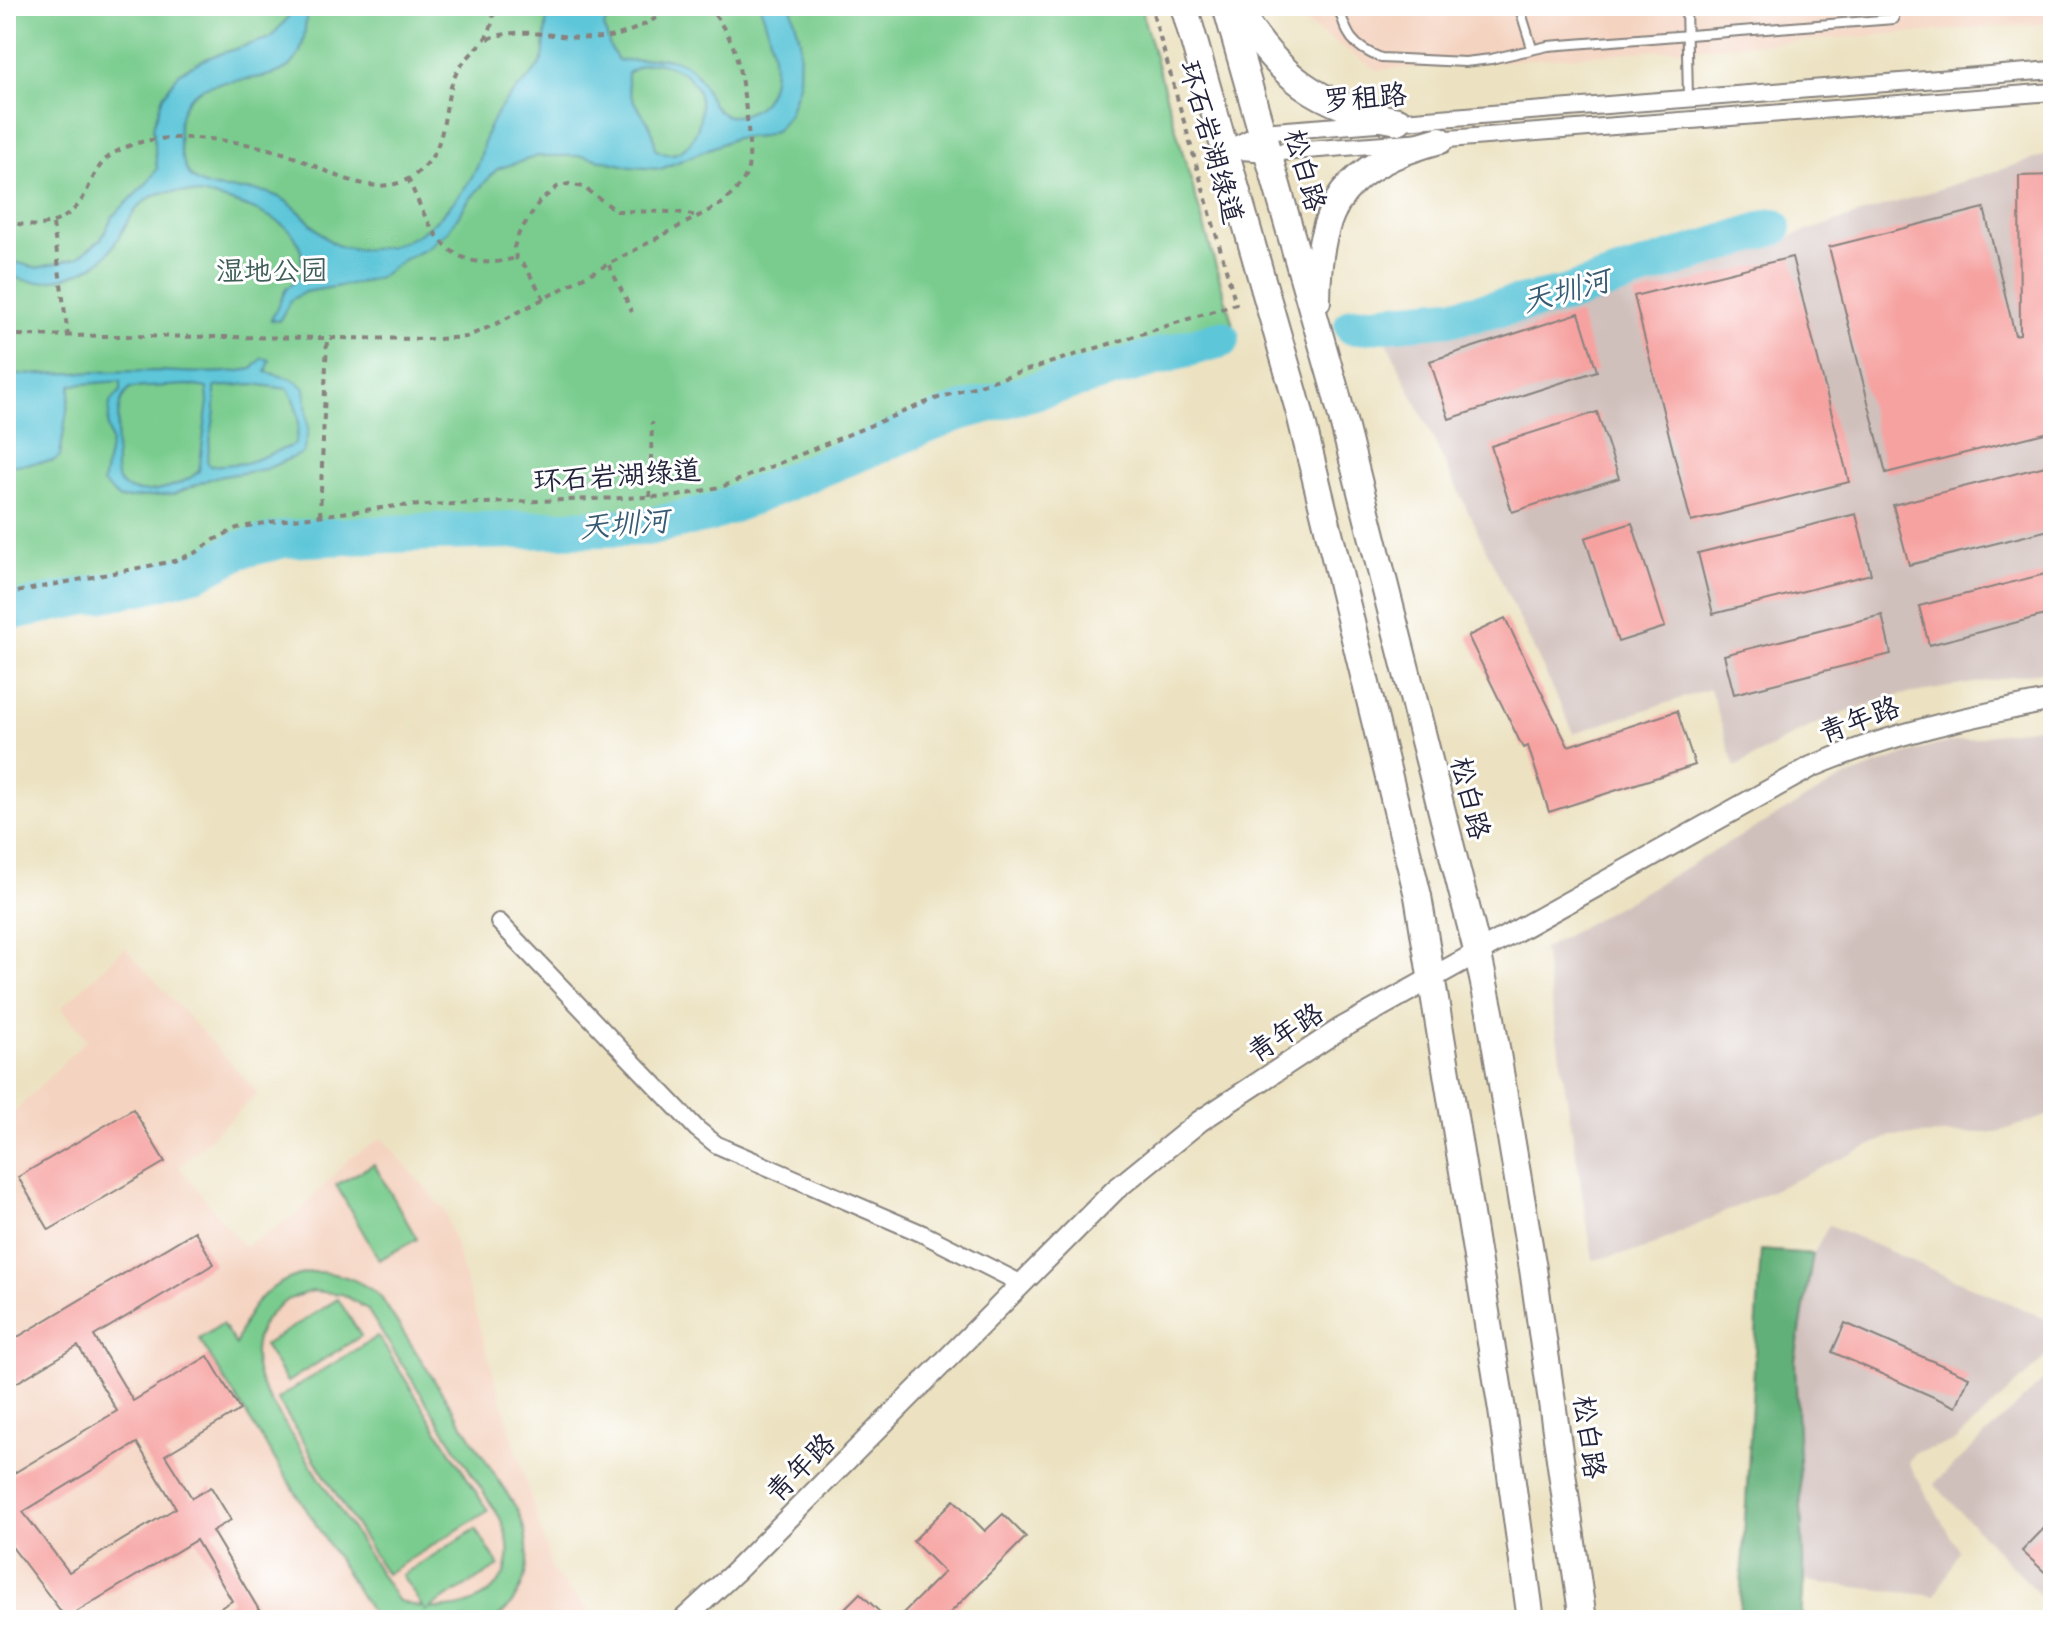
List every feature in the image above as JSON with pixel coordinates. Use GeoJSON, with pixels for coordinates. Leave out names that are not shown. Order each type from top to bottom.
{"type":"FeatureCollection","features":[{"type":"Feature","properties":{"kind":"main road"},"geometry":{"type":"LineString","coordinates":[[1184,6],[1299,410],[1418,896],[1499,1396],[1531,1620]]}},
{"type":"Feature","properties":{"kind":"main road","name":"松白路"},"geometry":{"type":"LineString","coordinates":[[1226,6],[1319,332],[1477,950],[1533,1269],[1583,1620]]}},
{"type":"Feature","properties":{"kind":"main road"},"geometry":{"type":"LineString","coordinates":[[1235,6],[1267,53],[1297,83],[1356,111],[1398,121]]}},
{"type":"Feature","properties":{"kind":"main road"},"geometry":{"type":"LineString","coordinates":[[1319,332],[1319,265],[1332,208],[1358,178],[1376,165],[1417,146],[1440,140]]}},
{"type":"Feature","properties":{"kind":"street","name":"罗租路"},"geometry":{"type":"LineString","coordinates":[[1226,150],[1398,121],[2053,70]]}},
{"type":"Feature","properties":{"kind":"street","name":"罗租路"},"geometry":{"type":"LineString","coordinates":[[1265,142],[1440,140],[2053,92]]}},
{"type":"Feature","properties":{"kind":"street","name":"青年路"},"geometry":{"type":"LineString","coordinates":[[683,1620],[735,1572],[1115,1190],[1200,1121],[1340,1029],[1477,950],[1811,767],[1847,751],[1921,727],[2053,700]]}},
{"type":"Feature","properties":{"kind":"street"},"geometry":{"type":"LineString","coordinates":[[499,922],[697,1129],[717,1145],[911,1229],[1022,1284]]}},
{"type":"Feature","properties":{"kind":"lane"},"geometry":{"type":"LineString","coordinates":[[1338,6],[1350,38],[1381,58],[1465,62],[1532,48],[1894,19],[1894,6]]}},
{"type":"Feature","properties":{"kind":"lane"},"geometry":{"type":"LineString","coordinates":[[1519,6],[1532,48]]}},
{"type":"Feature","properties":{"kind":"lane"},"geometry":{"type":"LineString","coordinates":[[1686,6],[1688,98]]}},
{"type":"Feature","properties":{"kind":"path"},"geometry":{"type":"LineString","coordinates":[[6,220],[17,224],[53,224],[78,205],[107,159],[132,145],[167,138],[258,147],[282,153],[346,180],[370,186],[399,184],[424,168],[438,146],[455,77],[487,39],[494,18],[494,6]]}},
{"type":"Feature","properties":{"kind":"path"},"geometry":{"type":"LineString","coordinates":[[487,39],[502,33],[524,31],[604,38],[629,32],[676,6]]}},
{"type":"Feature","properties":{"kind":"path"},"geometry":{"type":"LineString","coordinates":[[6,335],[437,339],[466,337],[496,324],[723,203],[739,187],[748,169],[744,108],[734,50],[709,6]]}},
{"type":"Feature","properties":{"kind":"path","name":"环石岩湖绿道"},"geometry":{"type":"LineString","coordinates":[[6,594],[174,561],[197,552],[237,528],[397,506],[678,496],[724,486],[947,395],[1236,304],[1151,6]]}},
{"type":"Feature","properties":{"kind":"path"},"geometry":{"type":"LineString","coordinates":[[408,178],[426,219],[450,251],[475,263],[516,258]]}},
{"type":"Feature","properties":{"kind":"path"},"geometry":{"type":"LineString","coordinates":[[544,299],[525,266],[516,258],[514,247],[519,233],[539,202],[557,187],[569,184],[583,187],[617,211],[676,212],[699,216]]}},
{"type":"Feature","properties":{"kind":"path"},"geometry":{"type":"LineString","coordinates":[[53,224],[68,336]]}},
{"type":"Feature","properties":{"kind":"path"},"geometry":{"type":"LineString","coordinates":[[609,265],[632,312]]}},
{"type":"Feature","properties":{"kind":"path"},"geometry":{"type":"LineString","coordinates":[[320,516],[327,338]]}},
{"type":"Feature","properties":{"kind":"path"},"geometry":{"type":"LineString","coordinates":[[650,497],[652,422]]}},
{"type":"Feature","properties":{"kind":"shaded area"},"geometry":{"type":"Polygon","coordinates":[[[1280,6],[2053,6],[2053,23],[1377,70],[1280,6]]]}},
{"type":"Feature","properties":{"kind":"shaded area"},"geometry":{"type":"Polygon","coordinates":[[[2053,153],[2053,670],[1895,696],[1829,718],[1735,767],[1710,689],[1574,733],[1387,342],[1585,301],[2053,153]]]}},
{"type":"Feature","properties":{"kind":"shaded area"},"geometry":{"type":"Polygon","coordinates":[[[2053,724],[2053,1114],[1998,1132],[1891,1136],[1642,1250],[1593,1260],[1543,949],[1839,780],[1937,745],[2053,724]]]}},
{"type":"Feature","properties":{"kind":"shaded area"},"geometry":{"type":"Polygon","coordinates":[[[125,948],[258,1093],[179,1167],[244,1247],[296,1215],[350,1158],[382,1138],[445,1211],[553,1572],[598,1620],[14,1620],[6,1608],[6,1120],[87,1039],[61,1008],[125,948]]]}},
{"type":"Feature","properties":{"kind":"shaded area"},"geometry":{"type":"Polygon","coordinates":[[[1829,1225],[2053,1322],[2053,1350],[1954,1442],[1914,1453],[1908,1462],[1959,1551],[1935,1596],[1804,1581],[1795,1361],[1813,1254],[1829,1225]]]}},
{"type":"Feature","properties":{"kind":"shaded area"},"geometry":{"type":"Polygon","coordinates":[[[2053,1371],[2053,1609],[1934,1484],[2053,1371]]]}},
{"type":"Feature","properties":{"kind":"green space","name":"湿地公园"},"geometry":{"type":"Polygon","coordinates":[[[6,6],[1140,6],[1233,325],[953,407],[707,506],[643,521],[433,522],[269,533],[225,546],[188,566],[124,584],[6,605],[6,6]]]}},
{"type":"Feature","properties":{"kind":"green space"},"geometry":{"type":"Polygon","coordinates":[[[374,1164],[417,1239],[379,1260],[336,1185],[374,1164]]]}},
{"type":"Feature","properties":{"kind":"green space"},"geometry":{"type":"Polygon","coordinates":[[[1761,1250],[1813,1254],[1795,1361],[1804,1581],[1801,1620],[1739,1620],[1761,1250]]]}},
{"type":"Feature","properties":{"kind":"green space"},"geometry":{"type":"Polygon","coordinates":[[[311,1272],[339,1275],[364,1285],[380,1296],[517,1509],[526,1539],[526,1569],[516,1596],[495,1620],[376,1620],[199,1339],[222,1324],[236,1345],[247,1318],[262,1296],[296,1276],[311,1272]],[[313,1291],[295,1297],[269,1315],[256,1342],[255,1357],[264,1391],[397,1600],[421,1607],[444,1608],[466,1604],[484,1596],[499,1582],[507,1565],[508,1543],[500,1518],[367,1309],[342,1294],[313,1291]]]}},
{"type":"Feature","properties":{"kind":"green space"},"geometry":{"type":"Polygon","coordinates":[[[338,1299],[361,1336],[287,1382],[264,1345],[338,1299]]]}},
{"type":"Feature","properties":{"kind":"green space"},"geometry":{"type":"Polygon","coordinates":[[[378,1336],[488,1511],[386,1574],[277,1399],[378,1336]]]}},
{"type":"Feature","properties":{"kind":"green space"},"geometry":{"type":"Polygon","coordinates":[[[476,1529],[499,1566],[425,1611],[402,1575],[476,1529]]]}},
{"type":"Feature","properties":{"kind":"water"},"geometry":{"type":"Polygon","coordinates":[[[292,6],[307,6],[299,54],[288,67],[272,75],[214,85],[197,92],[185,104],[179,125],[182,155],[187,170],[196,181],[215,188],[274,195],[297,210],[330,241],[350,249],[374,249],[408,240],[444,213],[461,192],[479,162],[494,117],[542,60],[545,6],[614,6],[604,26],[610,47],[618,60],[663,58],[678,61],[696,73],[712,104],[731,116],[749,112],[761,104],[773,79],[772,48],[760,6],[791,6],[800,40],[799,84],[789,114],[777,130],[762,136],[735,138],[661,169],[631,167],[584,156],[538,156],[497,169],[469,200],[448,231],[426,249],[403,260],[380,277],[305,292],[291,300],[279,321],[271,320],[286,289],[301,276],[300,247],[290,231],[247,207],[187,192],[158,194],[148,199],[133,214],[111,250],[91,267],[58,279],[38,282],[6,275],[6,260],[38,268],[77,258],[101,239],[113,216],[157,169],[153,127],[163,96],[180,72],[207,58],[270,38],[287,19],[292,6]],[[657,62],[641,65],[628,73],[628,85],[635,104],[651,128],[655,149],[668,154],[680,152],[696,131],[700,101],[696,87],[686,75],[657,62]]]}},
{"type":"Feature","properties":{"kind":"water"},"geometry":{"type":"Polygon","coordinates":[[[262,358],[270,360],[266,372],[292,379],[305,388],[308,431],[303,453],[266,469],[212,478],[174,494],[119,499],[103,483],[111,442],[108,427],[110,402],[121,391],[121,381],[71,385],[60,456],[53,461],[6,466],[6,375],[136,371],[215,373],[252,369],[262,358]],[[253,384],[215,387],[215,411],[207,461],[210,466],[246,463],[294,445],[298,417],[288,389],[253,384]],[[189,385],[130,388],[124,395],[119,410],[116,466],[118,480],[125,487],[158,490],[182,482],[199,471],[207,388],[189,385]]]}},
{"type":"Feature","properties":{"kind":"building"},"geometry":{"type":"Polygon","coordinates":[[[2053,175],[2053,431],[1886,473],[1829,247],[1984,208],[2015,335],[2020,334],[2019,176],[2053,175]]]}},
{"type":"Feature","properties":{"kind":"building"},"geometry":{"type":"Polygon","coordinates":[[[1792,257],[1849,482],[1691,522],[1634,296],[1792,257]]]}},
{"type":"Feature","properties":{"kind":"building"},"geometry":{"type":"Polygon","coordinates":[[[1579,313],[1597,371],[1449,419],[1430,361],[1579,313]]]}},
{"type":"Feature","properties":{"kind":"building"},"geometry":{"type":"Polygon","coordinates":[[[1597,412],[1619,478],[1512,512],[1491,446],[1597,412]]]}},
{"type":"Feature","properties":{"kind":"building"},"geometry":{"type":"Polygon","coordinates":[[[2053,464],[2053,529],[1909,565],[1893,505],[2053,464]]]}},
{"type":"Feature","properties":{"kind":"building"},"geometry":{"type":"Polygon","coordinates":[[[1856,514],[1871,574],[1713,614],[1698,553],[1856,514]]]}},
{"type":"Feature","properties":{"kind":"building"},"geometry":{"type":"Polygon","coordinates":[[[1632,523],[1665,627],[1618,642],[1585,538],[1632,523]]]}},
{"type":"Feature","properties":{"kind":"building"},"geometry":{"type":"Polygon","coordinates":[[[2053,572],[2053,613],[1929,645],[1919,606],[2053,572]]]}},
{"type":"Feature","properties":{"kind":"building"},"geometry":{"type":"Polygon","coordinates":[[[1882,615],[1891,654],[1734,694],[1724,655],[1882,615]]]}},
{"type":"Feature","properties":{"kind":"building"},"geometry":{"type":"Polygon","coordinates":[[[1505,618],[1568,746],[1677,711],[1695,765],[1549,812],[1528,746],[1523,748],[1468,636],[1505,618]]]}},
{"type":"Feature","properties":{"kind":"building"},"geometry":{"type":"Polygon","coordinates":[[[133,1109],[165,1162],[49,1230],[18,1177],[133,1109]]]}},
{"type":"Feature","properties":{"kind":"building"},"geometry":{"type":"Polygon","coordinates":[[[195,1231],[214,1264],[94,1336],[133,1401],[208,1356],[240,1410],[165,1455],[192,1498],[211,1487],[231,1520],[212,1531],[265,1620],[200,1620],[232,1601],[196,1540],[66,1618],[6,1539],[6,1478],[117,1411],[78,1346],[6,1389],[6,1344],[195,1231]],[[137,1443],[23,1512],[69,1572],[176,1508],[137,1443]]]}},
{"type":"Feature","properties":{"kind":"building"},"geometry":{"type":"Polygon","coordinates":[[[1845,1323],[1969,1377],[1956,1407],[1832,1352],[1845,1323]]]}},
{"type":"Feature","properties":{"kind":"building"},"geometry":{"type":"Polygon","coordinates":[[[954,1500],[985,1531],[1003,1514],[1026,1537],[943,1620],[896,1620],[944,1572],[913,1541],[954,1500]]]}},
{"type":"Feature","properties":{"kind":"building"},"geometry":{"type":"Polygon","coordinates":[[[2053,1519],[2053,1580],[2022,1551],[2053,1519]]]}},
{"type":"Feature","properties":{"kind":"building"},"geometry":{"type":"Polygon","coordinates":[[[860,1593],[888,1620],[833,1620],[860,1593]]]}},
{"type":"Feature","properties":{"kind":"waterway","name":"天圳河"},"geometry":{"type":"LineString","coordinates":[[1353,326],[1461,316],[1563,295],[1773,227]]}},
{"type":"Feature","properties":{"kind":"waterway","name":"天圳河"},"geometry":{"type":"LineString","coordinates":[[6,612],[144,585],[198,571],[239,550],[284,539],[647,527],[711,513],[956,413],[1221,339]]}}]}
